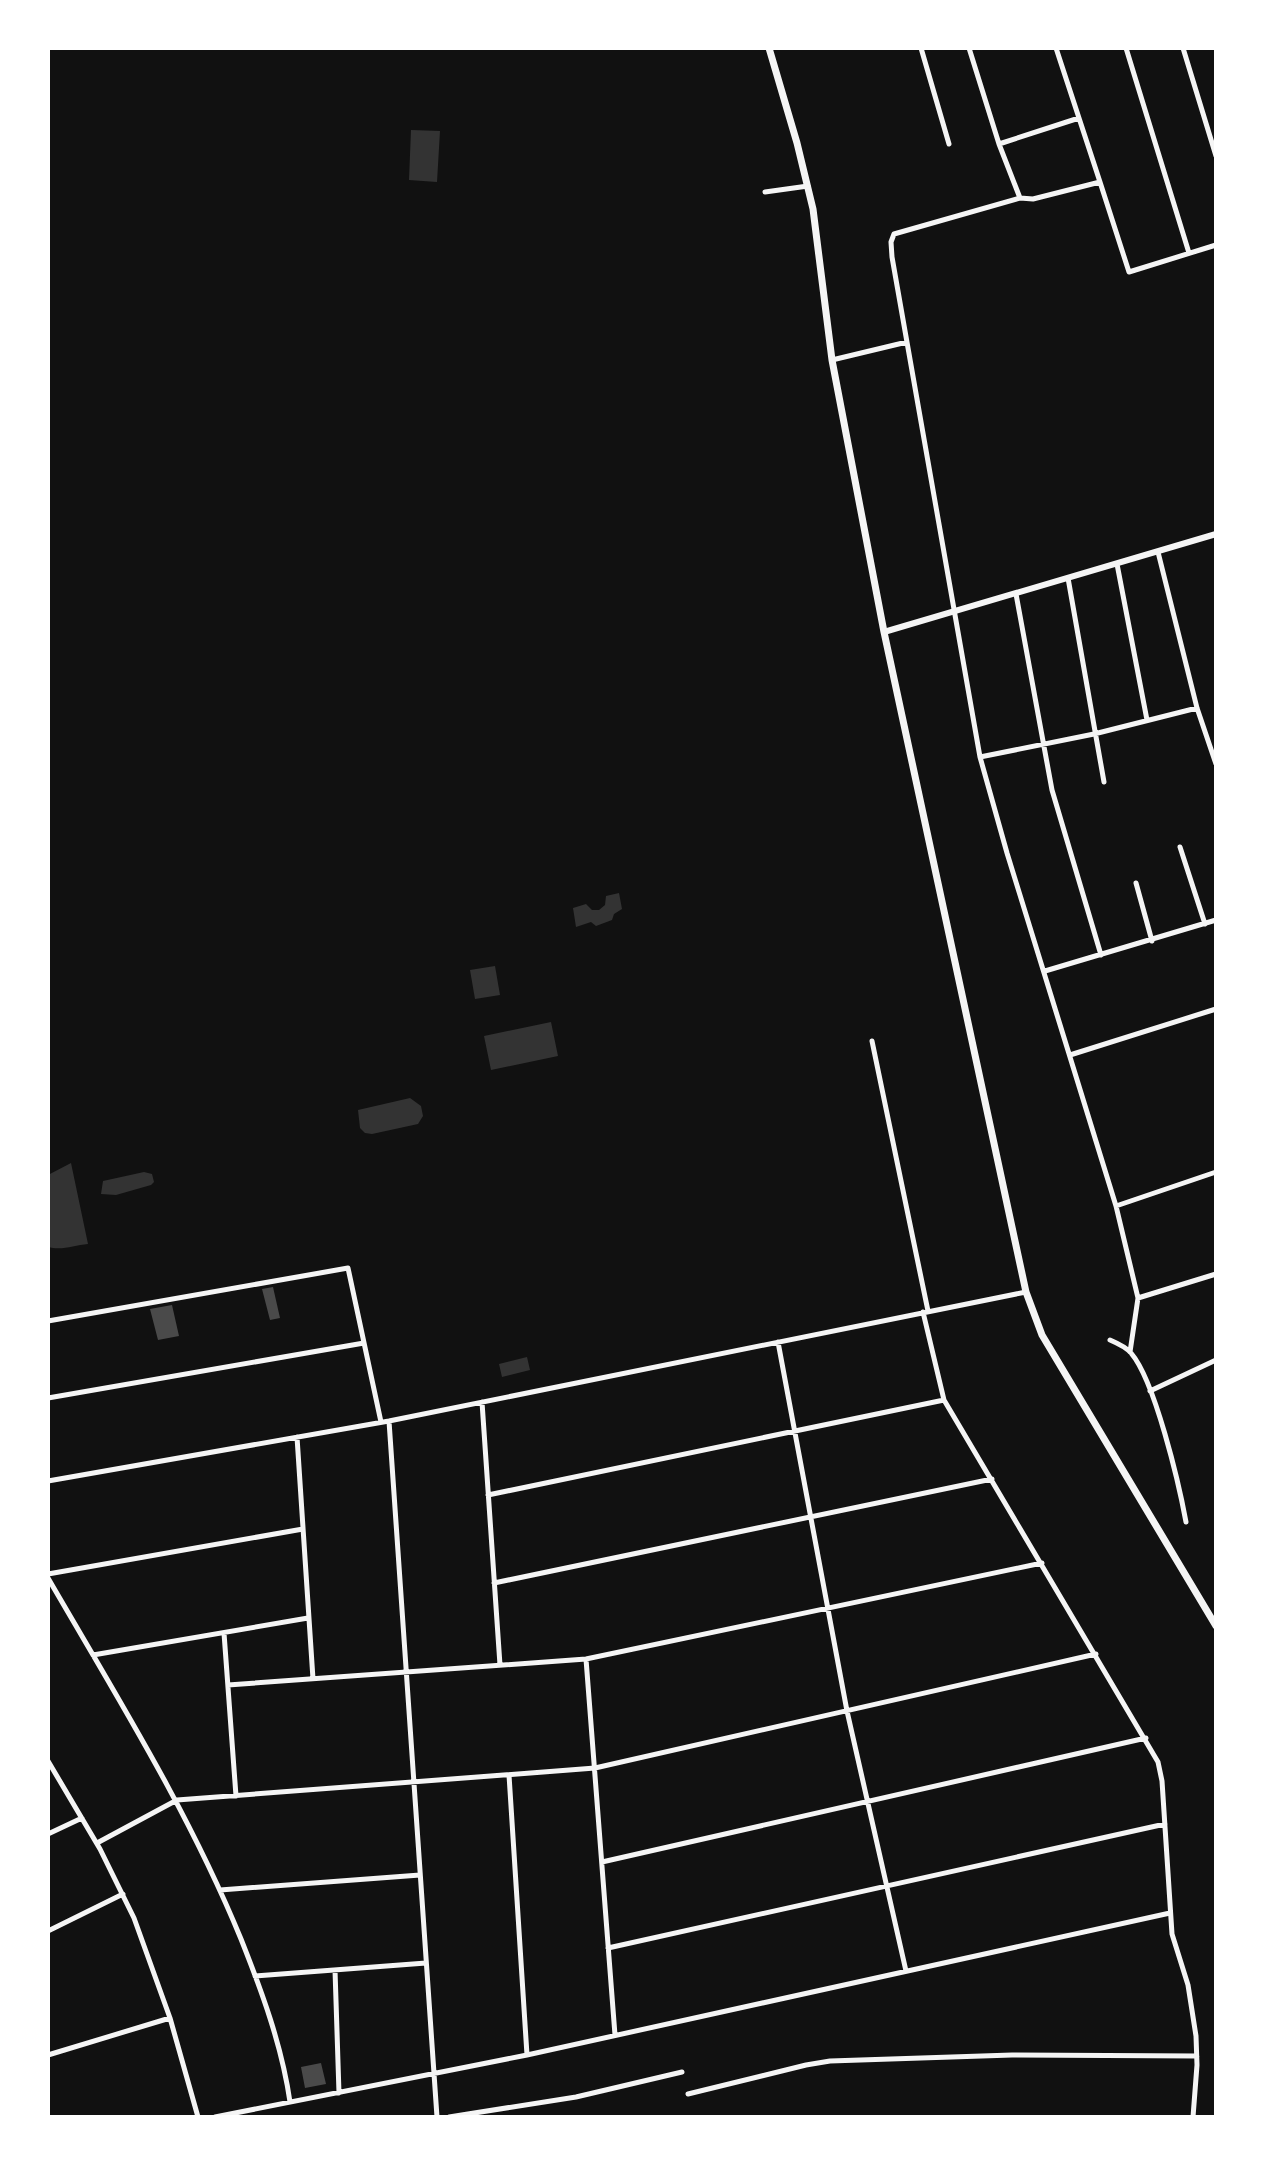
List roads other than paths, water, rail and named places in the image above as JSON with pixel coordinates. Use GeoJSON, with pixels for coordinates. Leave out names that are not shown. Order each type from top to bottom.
{"type":"FeatureCollection","features":[{"type":"Feature","properties":{"kind":"main road"},"geometry":{"type":"LineString","coordinates":[[769,48],[808,186],[818,234],[832,360],[884,632],[1026,1292],[1042,1335],[1216,1626]]}},
{"type":"Feature","properties":{"kind":"street"},"geometry":{"type":"LineString","coordinates":[[921,48],[949,144]]}},
{"type":"Feature","properties":{"kind":"street"},"geometry":{"type":"LineString","coordinates":[[969,48],[999,144],[1020,198]]}},
{"type":"Feature","properties":{"kind":"street"},"geometry":{"type":"LineString","coordinates":[[1056,48],[1129,272],[1216,245]]}},
{"type":"Feature","properties":{"kind":"street"},"geometry":{"type":"LineString","coordinates":[[1126,48],[1189,253]]}},
{"type":"Feature","properties":{"kind":"street"},"geometry":{"type":"LineString","coordinates":[[1183,48],[1216,156]]}},
{"type":"Feature","properties":{"kind":"street"},"geometry":{"type":"LineString","coordinates":[[999,144],[1079,118]]}},
{"type":"Feature","properties":{"kind":"street"},"geometry":{"type":"LineString","coordinates":[[1100,182],[1033,199],[1020,198],[894,234],[891,242],[980,757],[1116,1206],[1138,1298],[1130,1352]]}},
{"type":"Feature","properties":{"kind":"street"},"geometry":{"type":"LineString","coordinates":[[765,192],[808,186]]}},
{"type":"Feature","properties":{"kind":"street"},"geometry":{"type":"LineString","coordinates":[[832,360],[907,342]]}},
{"type":"Feature","properties":{"kind":"street"},"geometry":{"type":"LineString","coordinates":[[884,632],[1216,534]]}},
{"type":"Feature","properties":{"kind":"street"},"geometry":{"type":"LineString","coordinates":[[1158,552],[1197,708],[1216,764]]}},
{"type":"Feature","properties":{"kind":"street"},"geometry":{"type":"LineString","coordinates":[[1117,564],[1147,721]]}},
{"type":"Feature","properties":{"kind":"street"},"geometry":{"type":"LineString","coordinates":[[1068,578],[1104,782]]}},
{"type":"Feature","properties":{"kind":"street"},"geometry":{"type":"LineString","coordinates":[[1016,594],[1043,744],[1066,843],[1101,955]]}},
{"type":"Feature","properties":{"kind":"street"},"geometry":{"type":"LineString","coordinates":[[980,757],[1094,734],[1197,708]]}},
{"type":"Feature","properties":{"kind":"street"},"geometry":{"type":"LineString","coordinates":[[1180,847],[1205,924]]}},
{"type":"Feature","properties":{"kind":"street"},"geometry":{"type":"LineString","coordinates":[[1136,883],[1152,941]]}},
{"type":"Feature","properties":{"kind":"street"},"geometry":{"type":"LineString","coordinates":[[1045,971],[1216,920]]}},
{"type":"Feature","properties":{"kind":"street"},"geometry":{"type":"LineString","coordinates":[[1070,1055],[1216,1009]]}},
{"type":"Feature","properties":{"kind":"street"},"geometry":{"type":"LineString","coordinates":[[872,1041],[944,1400],[1146,1738],[1160,1768],[1174,1945],[1191,1999],[1197,2056],[1193,2117]]}},
{"type":"Feature","properties":{"kind":"street"},"geometry":{"type":"LineString","coordinates":[[1116,1206],[1216,1172]]}},
{"type":"Feature","properties":{"kind":"street"},"geometry":{"type":"LineString","coordinates":[[48,1321],[348,1268],[381,1422]]}},
{"type":"Feature","properties":{"kind":"street"},"geometry":{"type":"LineString","coordinates":[[1138,1298],[1216,1274]]}},
{"type":"Feature","properties":{"kind":"street"},"geometry":{"type":"LineString","coordinates":[[48,1481],[389,1421],[1026,1292]]}},
{"type":"Feature","properties":{"kind":"street"},"geometry":{"type":"LineString","coordinates":[[1110,1340],[1130,1352],[1150,1391],[1186,1522]]}},
{"type":"Feature","properties":{"kind":"street"},"geometry":{"type":"LineString","coordinates":[[778,1342],[847,1711],[906,1971]]}},
{"type":"Feature","properties":{"kind":"street"},"geometry":{"type":"LineString","coordinates":[[48,1398],[364,1343]]}},
{"type":"Feature","properties":{"kind":"street"},"geometry":{"type":"LineString","coordinates":[[1150,1391],[1216,1361]]}},
{"type":"Feature","properties":{"kind":"street"},"geometry":{"type":"LineString","coordinates":[[488,1495],[944,1400]]}},
{"type":"Feature","properties":{"kind":"street"},"geometry":{"type":"LineString","coordinates":[[482,1402],[500,1665]]}},
{"type":"Feature","properties":{"kind":"street"},"geometry":{"type":"LineString","coordinates":[[389,1421],[437,2117]]}},
{"type":"Feature","properties":{"kind":"street"},"geometry":{"type":"LineString","coordinates":[[297,1437],[313,1679]]}},
{"type":"Feature","properties":{"kind":"street"},"geometry":{"type":"LineString","coordinates":[[494,1583],[992,1479]]}},
{"type":"Feature","properties":{"kind":"street"},"geometry":{"type":"LineString","coordinates":[[290,2102],[278,2045],[255,1976],[220,1890],[177,1800],[48,1576],[303,1529]]}},
{"type":"Feature","properties":{"kind":"street"},"geometry":{"type":"LineString","coordinates":[[228,1685],[586,1659],[1042,1563]]}},
{"type":"Feature","properties":{"kind":"street"},"geometry":{"type":"LineString","coordinates":[[93,1655],[309,1618]]}},
{"type":"Feature","properties":{"kind":"street"},"geometry":{"type":"LineString","coordinates":[[224,1633],[236,1796]]}},
{"type":"Feature","properties":{"kind":"street"},"geometry":{"type":"LineString","coordinates":[[97,1843],[177,1800],[595,1768],[1096,1654]]}},
{"type":"Feature","properties":{"kind":"street"},"geometry":{"type":"LineString","coordinates":[[586,1659],[615,2035]]}},
{"type":"Feature","properties":{"kind":"street"},"geometry":{"type":"LineString","coordinates":[[602,1862],[1146,1738]]}},
{"type":"Feature","properties":{"kind":"street"},"geometry":{"type":"LineString","coordinates":[[48,1761],[97,1843],[123,1894],[170,2018],[198,2117]]}},
{"type":"Feature","properties":{"kind":"street"},"geometry":{"type":"LineString","coordinates":[[509,1775],[527,2055]]}},
{"type":"Feature","properties":{"kind":"street"},"geometry":{"type":"LineString","coordinates":[[48,1834],[82,1818]]}},
{"type":"Feature","properties":{"kind":"street"},"geometry":{"type":"LineString","coordinates":[[608,1948],[1165,1824]]}},
{"type":"Feature","properties":{"kind":"street"},"geometry":{"type":"LineString","coordinates":[[220,1890],[420,1875]]}},
{"type":"Feature","properties":{"kind":"street"},"geometry":{"type":"LineString","coordinates":[[48,1931],[123,1894]]}},
{"type":"Feature","properties":{"kind":"street"},"geometry":{"type":"LineString","coordinates":[[215,2117],[527,2055],[1170,1913]]}},
{"type":"Feature","properties":{"kind":"street"},"geometry":{"type":"LineString","coordinates":[[255,1976],[426,1963]]}},
{"type":"Feature","properties":{"kind":"street"},"geometry":{"type":"LineString","coordinates":[[335,1970],[339,2093]]}},
{"type":"Feature","properties":{"kind":"street"},"geometry":{"type":"LineString","coordinates":[[48,2055],[170,2018]]}},
{"type":"Feature","properties":{"kind":"street"},"geometry":{"type":"LineString","coordinates":[[688,2094],[830,2061],[1012,2055],[1197,2056]]}},
{"type":"Feature","properties":{"kind":"street"},"geometry":{"type":"LineString","coordinates":[[449,2117],[576,2097],[682,2072]]}}]}
